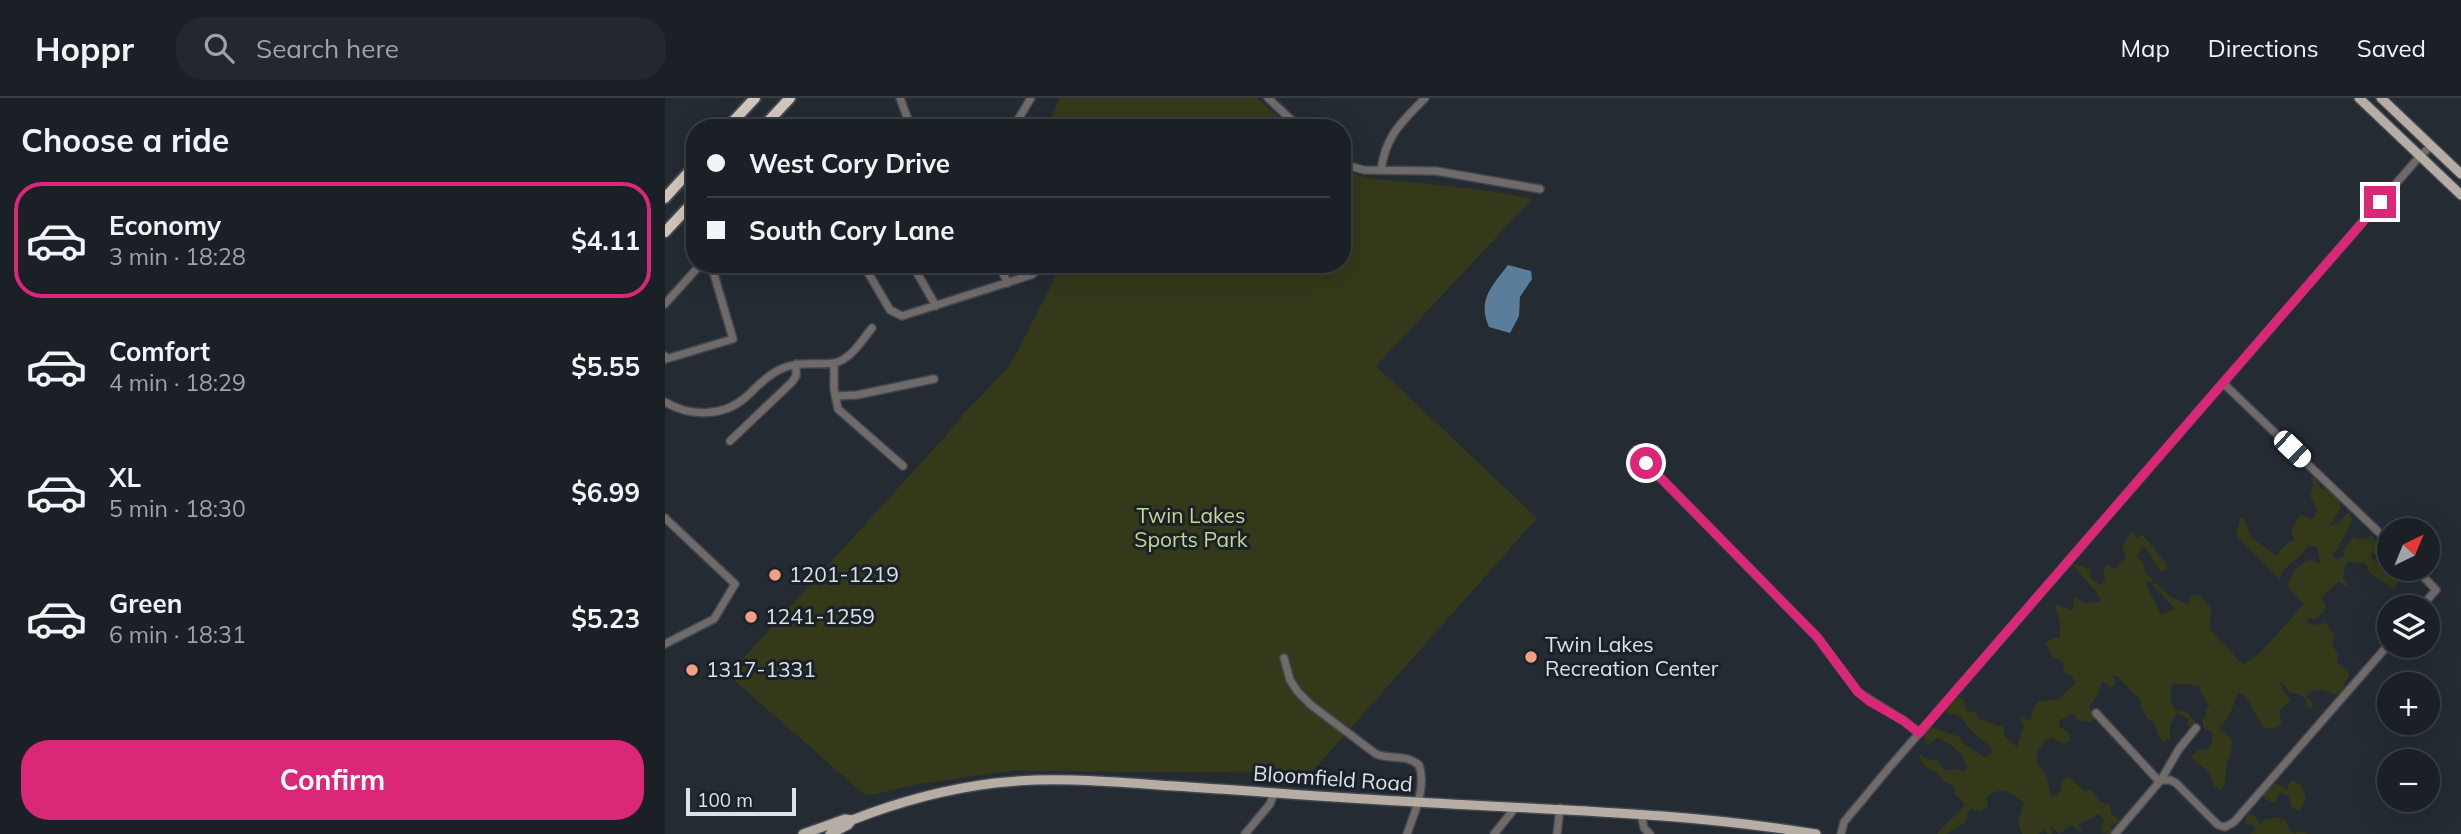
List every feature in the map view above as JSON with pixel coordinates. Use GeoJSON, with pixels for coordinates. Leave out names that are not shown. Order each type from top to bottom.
{"type":"FeatureCollection","features":[{"type":"Feature","properties":{"kind":"highway"},"geometry":{"type":"LineString","coordinates":[[735,119],[755,98]]}},
{"type":"Feature","properties":{"kind":"highway"},"geometry":{"type":"LineString","coordinates":[[770,119],[790,98]]}},
{"type":"Feature","properties":{"kind":"highway"},"geometry":{"type":"LineString","coordinates":[[665,198],[686,175]]}},
{"type":"Feature","properties":{"kind":"highway"},"geometry":{"type":"LineString","coordinates":[[665,232],[686,210]]}},
{"type":"Feature","properties":{"kind":"main road"},"geometry":{"type":"LineString","coordinates":[[2359,98],[2461,195]]}},
{"type":"Feature","properties":{"kind":"main road"},"geometry":{"type":"LineString","coordinates":[[2381,98],[2461,174]]}},
{"type":"Feature","properties":{"kind":"main road","name":"Bloomfield Road"},"geometry":{"type":"LineString","coordinates":[[803,834],[917,798],[971,786],[1077,780],[1417,802],[1560,808],[1770,826],[1816,834]]}},
{"type":"Feature","properties":{"kind":"main road","name":"Bloomfield Road"},"geometry":{"type":"LineString","coordinates":[[830,834],[852,820]]}},
{"type":"Feature","properties":{"kind":"street"},"geometry":{"type":"LineString","coordinates":[[900,98],[908,119]]}},
{"type":"Feature","properties":{"kind":"street"},"geometry":{"type":"LineString","coordinates":[[1018,119],[1031,98]]}},
{"type":"Feature","properties":{"kind":"street"},"geometry":{"type":"LineString","coordinates":[[1268,98],[1290,119]]}},
{"type":"Feature","properties":{"kind":"street"},"geometry":{"type":"LineString","coordinates":[[1381,170],[1383,152],[1390,136],[1425,98]]}},
{"type":"Feature","properties":{"kind":"street"},"geometry":{"type":"LineString","coordinates":[[1841,834],[1844,822],[1919,733],[2431,146]]}},
{"type":"Feature","properties":{"kind":"street"},"geometry":{"type":"LineString","coordinates":[[1351,166],[1364,170],[1436,170],[1540,188]]}},
{"type":"Feature","properties":{"kind":"street"},"geometry":{"type":"LineString","coordinates":[[665,304],[693,273]]}},
{"type":"Feature","properties":{"kind":"street"},"geometry":{"type":"LineString","coordinates":[[665,356],[666,359],[733,339],[714,273]]}},
{"type":"Feature","properties":{"kind":"street"},"geometry":{"type":"LineString","coordinates":[[868,273],[887,306],[894,313],[907,315],[1036,273]]}},
{"type":"Feature","properties":{"kind":"street"},"geometry":{"type":"LineString","coordinates":[[917,273],[936,306]]}},
{"type":"Feature","properties":{"kind":"street"},"geometry":{"type":"LineString","coordinates":[[1003,273],[1008,283]]}},
{"type":"Feature","properties":{"kind":"street"},"geometry":{"type":"LineString","coordinates":[[665,402],[688,412],[719,411],[737,403],[772,373],[796,364],[834,363],[848,356],[872,328]]}},
{"type":"Feature","properties":{"kind":"street"},"geometry":{"type":"LineString","coordinates":[[834,363],[835,397],[841,413],[903,466]]}},
{"type":"Feature","properties":{"kind":"street"},"geometry":{"type":"LineString","coordinates":[[730,441],[795,379],[796,364]]}},
{"type":"Feature","properties":{"kind":"street"},"geometry":{"type":"LineString","coordinates":[[835,397],[934,379]]}},
{"type":"Feature","properties":{"kind":"street"},"geometry":{"type":"LineString","coordinates":[[2223,383],[2377,531]]}},
{"type":"Feature","properties":{"kind":"street"},"geometry":{"type":"LineString","coordinates":[[1646,463],[1818,638],[1858,692],[1919,733]]}},
{"type":"Feature","properties":{"kind":"street"},"geometry":{"type":"LineString","coordinates":[[665,518],[735,584],[714,619],[665,644]]}},
{"type":"Feature","properties":{"kind":"street"},"geometry":{"type":"LineString","coordinates":[[2427,581],[2436,590],[2432,595]]}},
{"type":"Feature","properties":{"kind":"street"},"geometry":{"type":"LineString","coordinates":[[1284,658],[1290,680],[1311,705],[1375,754],[1407,758],[1417,764],[1422,776],[1407,834]]}},
{"type":"Feature","properties":{"kind":"street"},"geometry":{"type":"LineString","coordinates":[[2097,713],[2161,780],[2176,783],[2218,825],[2225,827],[2234,822],[2377,658]]}},
{"type":"Feature","properties":{"kind":"street"},"geometry":{"type":"LineString","coordinates":[[2115,834],[2161,780],[2179,749],[2196,728]]}},
{"type":"Feature","properties":{"kind":"street"},"geometry":{"type":"LineString","coordinates":[[1245,834],[1270,804],[1274,793]]}},
{"type":"Feature","properties":{"kind":"street"},"geometry":{"type":"LineString","coordinates":[[1494,834],[1516,807]]}},
{"type":"Feature","properties":{"kind":"street"},"geometry":{"type":"LineString","coordinates":[[1557,834],[1560,808]]}},
{"type":"Feature","properties":{"kind":"street"},"geometry":{"type":"LineString","coordinates":[[1641,814],[1644,828],[1650,834]]}},
{"type":"Feature","properties":{"kind":"green space"},"geometry":{"type":"Polygon","coordinates":[[[1060,98],[1257,98],[1281,119],[1050,119],[1060,98]]]}},
{"type":"Feature","properties":{"kind":"green space","name":"Twin Lakes Sports Park"},"geometry":{"type":"Polygon","coordinates":[[[1351,173],[1370,178],[1475,189],[1532,199],[1376,366],[1537,518],[1311,773],[1009,771],[913,785],[866,796],[728,675],[960,420],[963,413],[1011,364],[1057,273],[1351,273],[1351,173]]]}},
{"type":"Feature","properties":{"kind":"green space"},"geometry":{"type":"Polygon","coordinates":[[[2311,477],[2315,478],[2321,489],[2326,488],[2339,500],[2341,508],[2330,526],[2350,513],[2352,520],[2338,549],[2331,554],[2337,560],[2344,555],[2343,550],[2353,537],[2360,539],[2373,536],[2377,544],[2377,555],[2372,553],[2372,558],[2377,563],[2377,578],[2369,572],[2366,564],[2348,561],[2343,579],[2350,588],[2338,582],[2321,598],[2326,604],[2324,613],[2314,619],[2307,618],[2308,623],[2318,626],[2325,622],[2335,636],[2332,645],[2338,654],[2337,662],[2349,672],[2349,677],[2343,684],[2347,696],[2315,690],[2306,697],[2313,703],[2312,708],[2308,708],[2304,697],[2290,693],[2282,682],[2279,683],[2290,700],[2279,711],[2282,724],[2271,729],[2263,727],[2245,695],[2238,693],[2229,716],[2219,729],[2232,743],[2222,790],[2215,787],[2209,773],[2191,757],[2199,750],[2210,748],[2213,735],[2211,731],[2203,728],[2202,719],[2211,703],[2208,704],[2200,692],[2201,686],[2172,683],[2173,707],[2186,711],[2197,724],[2195,727],[2189,727],[2187,718],[2176,713],[2170,727],[2170,739],[2164,742],[2159,738],[2155,725],[2145,715],[2138,697],[2119,677],[2113,676],[2115,684],[2112,688],[2102,681],[2097,697],[2089,706],[2096,718],[2091,722],[2077,720],[2074,714],[2060,720],[2059,727],[2069,732],[2070,741],[2062,744],[2052,738],[2046,740],[2037,752],[2038,764],[2046,774],[2051,795],[2055,796],[2061,789],[2061,781],[2069,777],[2084,791],[2092,790],[2101,802],[2110,805],[2111,813],[2120,821],[2110,826],[2113,830],[2110,834],[2103,833],[2101,829],[2104,820],[2099,814],[2078,825],[2084,834],[2071,825],[2059,834],[2051,826],[2052,834],[2047,834],[2045,828],[2039,834],[2022,834],[2018,822],[2024,803],[2011,793],[1997,791],[1987,797],[1988,807],[1979,812],[1970,808],[1965,823],[1946,834],[1937,834],[1965,805],[1955,794],[1955,786],[1944,782],[1936,771],[1926,767],[1918,753],[1930,761],[1937,759],[1944,770],[1965,771],[1967,768],[1952,746],[1937,738],[1927,746],[1923,734],[1931,727],[1960,737],[1963,743],[1984,757],[1991,754],[1992,749],[1960,717],[1946,714],[1946,709],[1958,697],[1963,698],[1967,712],[1975,711],[1979,719],[2003,727],[2005,737],[2017,747],[2024,726],[2020,716],[2031,721],[2033,708],[2038,701],[2057,700],[2075,684],[2072,676],[2064,673],[2063,663],[2052,656],[2045,644],[2060,637],[2060,621],[2055,609],[2057,604],[2073,609],[2074,596],[2085,604],[2102,601],[2070,563],[2090,569],[2091,578],[2100,585],[2105,581],[2104,568],[2108,564],[2114,569],[2126,556],[2122,546],[2132,531],[2137,539],[2142,534],[2167,564],[2165,570],[2161,571],[2142,546],[2137,556],[2144,564],[2145,573],[2151,577],[2152,581],[2146,582],[2147,586],[2161,614],[2175,609],[2152,584],[2156,583],[2171,597],[2189,605],[2190,595],[2198,595],[2211,608],[2210,629],[2243,665],[2260,653],[2304,604],[2287,586],[2295,570],[2309,560],[2321,564],[2317,547],[2308,545],[2285,569],[2280,579],[2236,535],[2240,518],[2244,518],[2251,537],[2276,556],[2287,543],[2295,539],[2291,533],[2300,514],[2311,519],[2315,517],[2317,509],[2310,496],[2313,485],[2311,477]]]}},
{"type":"Feature","properties":{"kind":"green space"},"geometry":{"type":"Polygon","coordinates":[[[2382,581],[2397,581],[2393,589],[2382,581]]]}},
{"type":"Feature","properties":{"kind":"green space"},"geometry":{"type":"Polygon","coordinates":[[[2292,780],[2302,786],[2306,798],[2300,811],[2292,808],[2288,795],[2279,792],[2276,803],[2266,800],[2262,794],[2277,784],[2288,789],[2292,780]]]}},
{"type":"Feature","properties":{"kind":"green space"},"geometry":{"type":"Polygon","coordinates":[[[2247,814],[2254,815],[2261,825],[2263,820],[2281,817],[2280,821],[2286,820],[2289,829],[2295,833],[2300,831],[2311,834],[2249,834],[2256,830],[2252,825],[2245,824],[2247,814]]]}},
{"type":"Feature","properties":{"kind":"water"},"geometry":{"type":"Polygon","coordinates":[[[1508,265],[1531,271],[1532,279],[1520,297],[1519,316],[1510,333],[1489,327],[1485,309],[1488,294],[1508,265]]]}},
{"type":"Feature","properties":{"kind":"place","name":"1201-1219"},"geometry":{"type":"Point","coordinates":[775,575]}},
{"type":"Feature","properties":{"kind":"place","name":"1241-1259"},"geometry":{"type":"Point","coordinates":[751,617]}},
{"type":"Feature","properties":{"kind":"place","name":"Twin Lakes Recreation Center"},"geometry":{"type":"Point","coordinates":[1531,657]}},
{"type":"Feature","properties":{"kind":"place","name":"1317-1331"},"geometry":{"type":"Point","coordinates":[692,670]}},
{"type":"Feature","properties":{"kind":"route"},"geometry":{"type":"LineString","coordinates":[[1646,463],[1818,638],[1858,692],[1919,733],[2380,202]]}}]}
